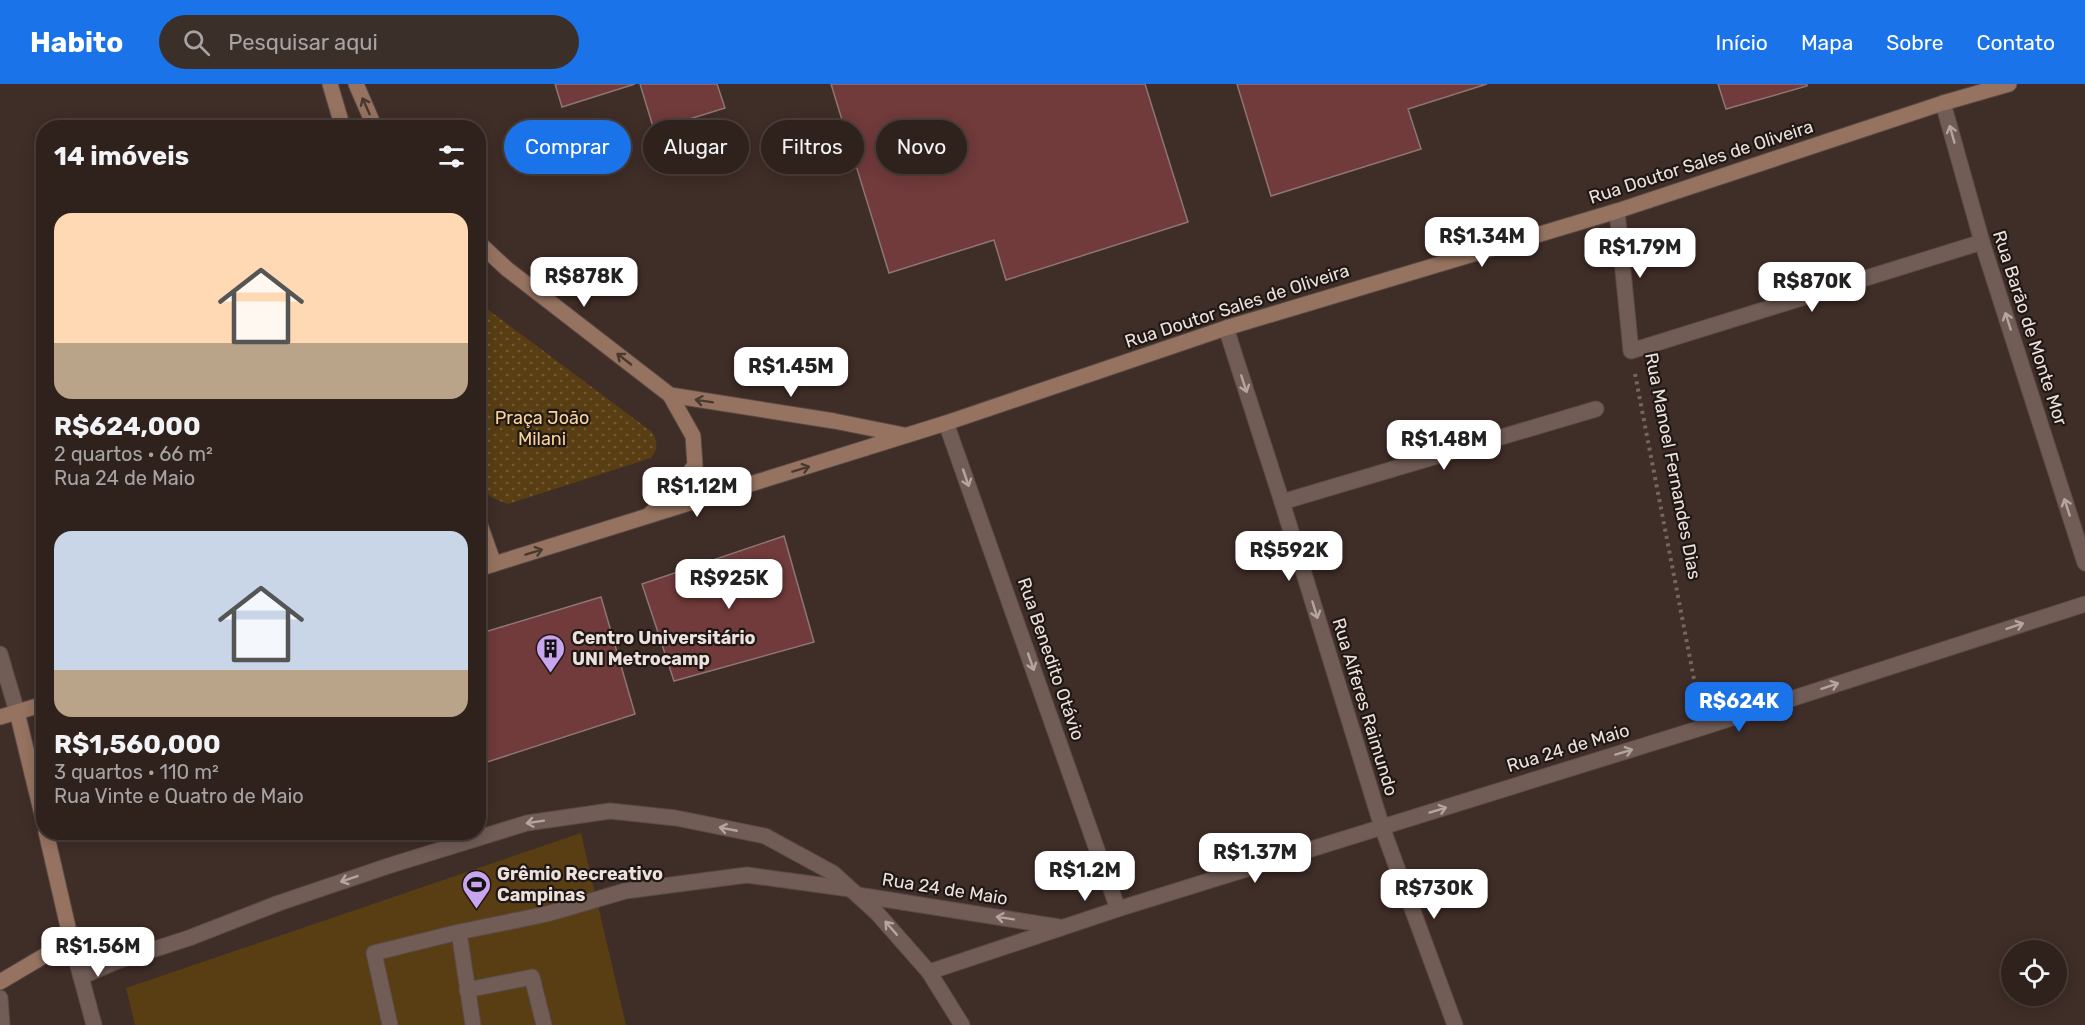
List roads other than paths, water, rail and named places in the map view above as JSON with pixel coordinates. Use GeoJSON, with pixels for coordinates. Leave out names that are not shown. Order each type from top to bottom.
{"type":"FeatureCollection","features":[{"type":"Feature","properties":{"kind":"main road"},"geometry":{"type":"LineString","coordinates":[[330,84],[341,120]]}},
{"type":"Feature","properties":{"kind":"main road"},"geometry":{"type":"LineString","coordinates":[[356,84],[372,120]]}},
{"type":"Feature","properties":{"kind":"main road","name":"Rua Doutor Sales de Oliveira"},"geometry":{"type":"LineString","coordinates":[[486,566],[906,436],[1226,328],[1617,210],[2000,85]]}},
{"type":"Feature","properties":{"kind":"main road"},"geometry":{"type":"LineString","coordinates":[[486,249],[507,269],[670,395],[693,436],[695,465],[679,487],[648,516]]}},
{"type":"Feature","properties":{"kind":"main road"},"geometry":{"type":"LineString","coordinates":[[670,395],[834,421],[906,436]]}},
{"type":"Feature","properties":{"kind":"main road"},"geometry":{"type":"LineString","coordinates":[[486,542],[494,564]]}},
{"type":"Feature","properties":{"kind":"main road"},"geometry":{"type":"LineString","coordinates":[[0,717],[36,706]]}},
{"type":"Feature","properties":{"kind":"main road"},"geometry":{"type":"LineString","coordinates":[[18,712],[36,789]]}},
{"type":"Feature","properties":{"kind":"main road"},"geometry":{"type":"LineString","coordinates":[[0,982],[71,940],[48,840]]}},
{"type":"Feature","properties":{"kind":"street","name":"Rua Barão de Monte Mor"},"geometry":{"type":"LineString","coordinates":[[1943,103],[1982,242],[2085,563]]}},
{"type":"Feature","properties":{"kind":"street","name":"Rua Manoel Fernandes Dias"},"geometry":{"type":"LineString","coordinates":[[1617,210],[1631,351],[1982,242]]}},
{"type":"Feature","properties":{"kind":"street","name":"Rua Alferes Raimundo"},"geometry":{"type":"LineString","coordinates":[[1226,328],[1382,827],[1455,1025]]}},
{"type":"Feature","properties":{"kind":"street"},"geometry":{"type":"LineString","coordinates":[[1282,502],[1596,409]]}},
{"type":"Feature","properties":{"kind":"street","name":"Rua Benedito Otávio"},"geometry":{"type":"LineString","coordinates":[[946,423],[1118,909]]}},
{"type":"Feature","properties":{"kind":"street","name":"Rua 24 de Maio"},"geometry":{"type":"LineString","coordinates":[[929,972],[1118,909],[1704,727],[2085,604]]}},
{"type":"Feature","properties":{"kind":"street"},"geometry":{"type":"LineString","coordinates":[[0,654],[18,712]]}},
{"type":"Feature","properties":{"kind":"street"},"geometry":{"type":"LineString","coordinates":[[486,836],[527,823],[610,811],[676,818],[765,836],[833,873],[877,913],[929,972],[962,1025]]}},
{"type":"Feature","properties":{"kind":"street"},"geometry":{"type":"LineString","coordinates":[[81,977],[115,962],[189,938],[279,903],[472,840]]}},
{"type":"Feature","properties":{"kind":"street","name":"Rua 24 de Maio"},"geometry":{"type":"LineString","coordinates":[[390,1025],[374,953],[547,914],[625,891],[747,875],[1062,927]]}},
{"type":"Feature","properties":{"kind":"street"},"geometry":{"type":"LineString","coordinates":[[459,932],[473,1025]]}},
{"type":"Feature","properties":{"kind":"street"},"geometry":{"type":"LineString","coordinates":[[71,940],[94,1025]]}},
{"type":"Feature","properties":{"kind":"street"},"geometry":{"type":"LineString","coordinates":[[467,990],[532,977],[544,1025]]}},
{"type":"Feature","properties":{"kind":"street"},"geometry":{"type":"LineString","coordinates":[[0,998],[2,1025]]}},
{"type":"Feature","properties":{"kind":"place","name":"Centro Universitário UNI Metrocamp"},"geometry":{"type":"Point","coordinates":[551,674]}},
{"type":"Feature","properties":{"kind":"place","name":"Grêmio Recreativo Campinas"},"geometry":{"type":"Point","coordinates":[476,910]}},
{"type":"Feature","properties":{"kind":"park label","name":"Praça João Milani"},"geometry":{"type":"Point","coordinates":[542,428]}}]}
